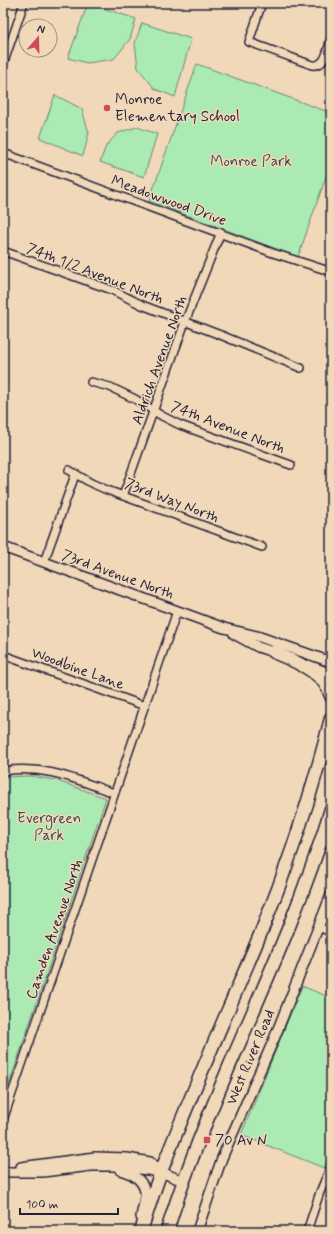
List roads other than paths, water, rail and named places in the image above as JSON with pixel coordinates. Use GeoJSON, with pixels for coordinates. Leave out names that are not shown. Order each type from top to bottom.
{"type":"FeatureCollection","features":[{"type":"Feature","properties":{"kind":"highway"},"geometry":{"type":"LineString","coordinates":[[274,652],[318,676],[326,683],[331,696]]}},
{"type":"Feature","properties":{"kind":"highway"},"geometry":{"type":"LineString","coordinates":[[140,1231],[179,1125],[274,900],[298,833],[331,718]]}},
{"type":"Feature","properties":{"kind":"highway"},"geometry":{"type":"LineString","coordinates":[[167,1231],[183,1181],[202,1132],[289,927],[322,838],[331,809]]}},
{"type":"Feature","properties":{"kind":"street"},"geometry":{"type":"LineString","coordinates":[[3,64],[6,48],[24,3]]}},
{"type":"Feature","properties":{"kind":"street"},"geometry":{"type":"LineString","coordinates":[[262,3],[249,42],[317,66],[324,60],[331,39]]}},
{"type":"Feature","properties":{"kind":"street","name":"Meadowwood Drive"},"geometry":{"type":"LineString","coordinates":[[3,153],[221,232],[273,253],[326,270]]}},
{"type":"Feature","properties":{"kind":"street","name":"Aldrich Avenue North"},"geometry":{"type":"LineString","coordinates":[[123,496],[185,322],[221,232]]}},
{"type":"Feature","properties":{"kind":"street","name":"74th 1/2 Avenue North"},"geometry":{"type":"LineString","coordinates":[[3,251],[112,290],[142,305],[301,368]]}},
{"type":"Feature","properties":{"kind":"street","name":"74th Avenue North"},"geometry":{"type":"LineString","coordinates":[[91,382],[110,387],[135,399],[180,425],[291,465]]}},
{"type":"Feature","properties":{"kind":"street","name":"73rd Way North"},"geometry":{"type":"LineString","coordinates":[[44,562],[72,472],[91,483],[123,496],[262,547]]}},
{"type":"Feature","properties":{"kind":"street","name":"73rd Avenue North"},"geometry":{"type":"LineString","coordinates":[[3,547],[224,628],[257,636],[331,662]]}},
{"type":"Feature","properties":{"kind":"street","name":"Camden Avenue North"},"geometry":{"type":"LineString","coordinates":[[3,1120],[177,611]]}},
{"type":"Feature","properties":{"kind":"street","name":"73rd Avenue North"},"geometry":{"type":"LineString","coordinates":[[224,628],[249,643],[331,674]]}},
{"type":"Feature","properties":{"kind":"street","name":"Woodbine Lane"},"geometry":{"type":"LineString","coordinates":[[3,655],[145,706]]}},
{"type":"Feature","properties":{"kind":"street"},"geometry":{"type":"LineString","coordinates":[[3,770],[19,768],[52,772],[114,793]]}},
{"type":"Feature","properties":{"kind":"street","name":"West River Road"},"geometry":{"type":"LineString","coordinates":[[197,1231],[222,1158],[268,1055],[331,895]]}},
{"type":"Feature","properties":{"kind":"street"},"geometry":{"type":"LineString","coordinates":[[318,927],[331,932]]}},
{"type":"Feature","properties":{"kind":"street"},"geometry":{"type":"LineString","coordinates":[[3,1166],[26,1167],[95,1157],[127,1158],[150,1162],[161,1172]]}},
{"type":"Feature","properties":{"kind":"street"},"geometry":{"type":"LineString","coordinates":[[91,1166],[121,1170],[129,1173],[140,1181],[146,1193],[140,1231]]}},
{"type":"Feature","properties":{"kind":"street"},"geometry":{"type":"LineString","coordinates":[[3,1171],[43,1172],[91,1166],[119,1166],[161,1172],[183,1181]]}},
{"type":"Feature","properties":{"kind":"street"},"geometry":{"type":"LineString","coordinates":[[307,1231],[320,1192],[331,1166]]}},
{"type":"Feature","properties":{"kind":"place","name":"Monroe Elementary School"},"geometry":{"type":"Point","coordinates":[107,108]}},
{"type":"Feature","properties":{"kind":"place","name":"70 Av N"},"geometry":{"type":"Point","coordinates":[207,1140]}},
{"type":"Feature","properties":{"kind":"park label","name":"Monroe Park"},"geometry":{"type":"Point","coordinates":[251,161]}},
{"type":"Feature","properties":{"kind":"park label","name":"Evergreen Park"},"geometry":{"type":"Point","coordinates":[49,826]}}]}
